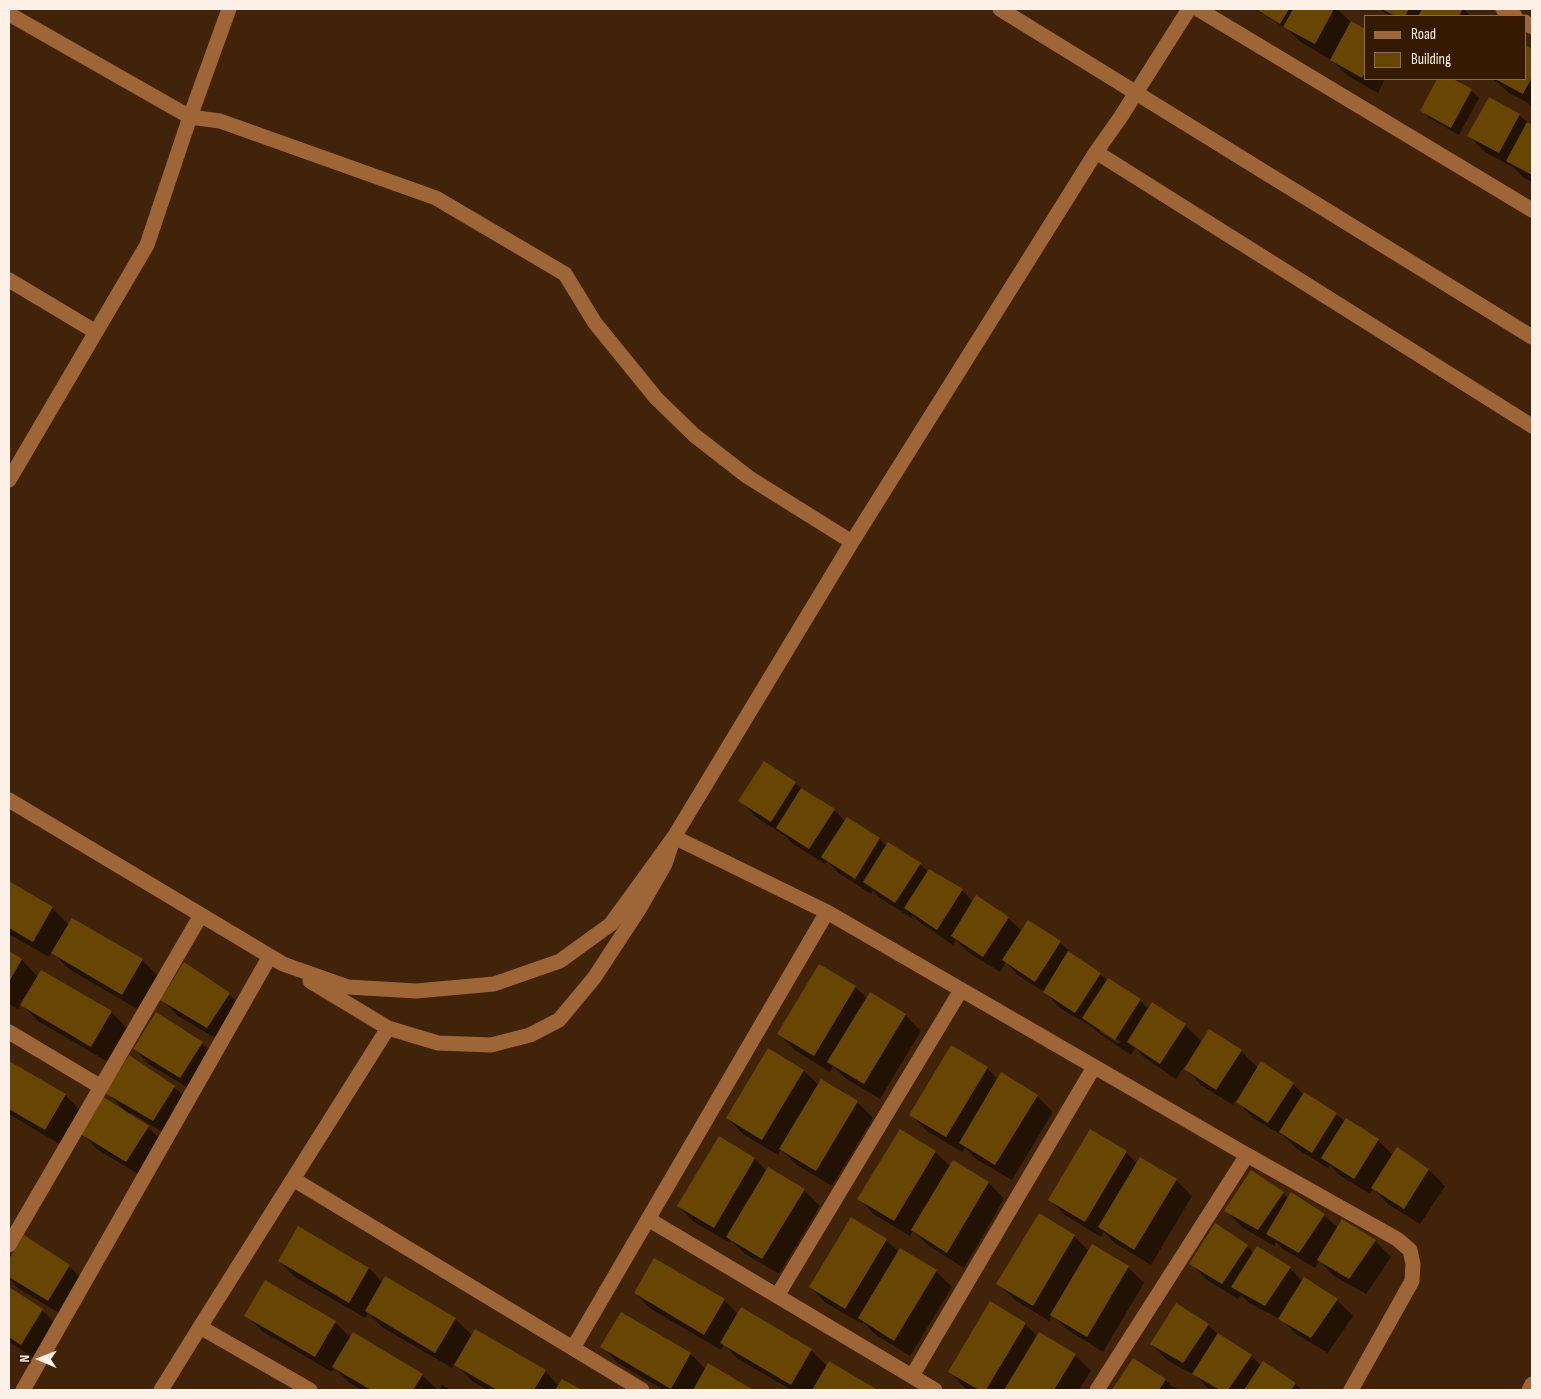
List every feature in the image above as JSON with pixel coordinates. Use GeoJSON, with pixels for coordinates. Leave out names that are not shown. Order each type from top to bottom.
{"type":"FeatureCollection","features":[{"type":"Feature","properties":{"kind":"street"},"geometry":{"type":"LineString","coordinates":[[9,480],[147,245],[190,116],[229,9]]}},
{"type":"Feature","properties":{"kind":"street"},"geometry":{"type":"LineString","coordinates":[[1000,9],[1532,337]]}},
{"type":"Feature","properties":{"kind":"street"},"geometry":{"type":"LineString","coordinates":[[283,964],[348,987],[416,991],[494,984],[560,961],[611,924],[674,837],[852,542],[1096,152],[1189,9]]}},
{"type":"Feature","properties":{"kind":"street"},"geometry":{"type":"LineString","coordinates":[[1198,9],[1532,210]]}},
{"type":"Feature","properties":{"kind":"street"},"geometry":{"type":"LineString","coordinates":[[9,14],[190,116],[220,121],[436,198],[565,274],[601,331],[656,398],[694,435],[748,477],[852,542]]}},
{"type":"Feature","properties":{"kind":"street"},"geometry":{"type":"LineString","coordinates":[[1096,152],[1532,426]]}},
{"type":"Feature","properties":{"kind":"street"},"geometry":{"type":"LineString","coordinates":[[9,280],[96,332]]}},
{"type":"Feature","properties":{"kind":"street"},"geometry":{"type":"LineString","coordinates":[[9,800],[388,1028],[438,1043],[491,1045],[530,1035],[559,1020],[594,978],[638,911],[665,864],[674,837]]}},
{"type":"Feature","properties":{"kind":"street"},"geometry":{"type":"LineString","coordinates":[[674,837],[827,912],[1247,1155],[1397,1239],[1410,1250],[1413,1264],[1412,1280],[1351,1390]]}},
{"type":"Feature","properties":{"kind":"street"},"geometry":{"type":"LineString","coordinates":[[573,1348],[827,912]]}},
{"type":"Feature","properties":{"kind":"street"},"geometry":{"type":"LineString","coordinates":[[9,1245],[15,1220],[101,1087],[201,915]]}},
{"type":"Feature","properties":{"kind":"street"},"geometry":{"type":"LineString","coordinates":[[23,1390],[270,956]]}},
{"type":"Feature","properties":{"kind":"street"},"geometry":{"type":"LineString","coordinates":[[777,1296],[961,990]]}},
{"type":"Feature","properties":{"kind":"street"},"geometry":{"type":"LineString","coordinates":[[161,1390],[388,1028]]}},
{"type":"Feature","properties":{"kind":"street"},"geometry":{"type":"LineString","coordinates":[[9,1032],[101,1087]]}},
{"type":"Feature","properties":{"kind":"street"},"geometry":{"type":"LineString","coordinates":[[912,1376],[1094,1067]]}},
{"type":"Feature","properties":{"kind":"street"},"geometry":{"type":"LineString","coordinates":[[1098,1390],[1247,1155]]}},
{"type":"Feature","properties":{"kind":"street"},"geometry":{"type":"LineString","coordinates":[[293,1179],[642,1390]]}},
{"type":"Feature","properties":{"kind":"street"},"geometry":{"type":"LineString","coordinates":[[648,1219],[935,1390]]}},
{"type":"Feature","properties":{"kind":"street"},"geometry":{"type":"LineString","coordinates":[[200,1327],[310,1390]]}},
{"type":"Feature","properties":{"kind":"street"},"geometry":{"type":"LineString","coordinates":[[1528,1390],[1532,1384]]}},
{"type":"Feature","properties":{"kind":"building"},"geometry":{"type":"Polygon","coordinates":[[[1256,9],[1289,9],[1280,24],[1256,9]]]}},
{"type":"Feature","properties":{"kind":"building"},"geometry":{"type":"Polygon","coordinates":[[[1293,9],[1334,9],[1315,44],[1283,27],[1293,9]]]}},
{"type":"Feature","properties":{"kind":"building"},"geometry":{"type":"Polygon","coordinates":[[[1382,9],[1409,9],[1406,15],[1393,15],[1382,9]]]}},
{"type":"Feature","properties":{"kind":"building"},"geometry":{"type":"Polygon","coordinates":[[[1422,9],[1463,9],[1460,15],[1419,15],[1422,9]]]}},
{"type":"Feature","properties":{"kind":"building"},"geometry":{"type":"Polygon","coordinates":[[[1351,21],[1364,28],[1364,74],[1362,78],[1330,60],[1351,21]]]}},
{"type":"Feature","properties":{"kind":"building"},"geometry":{"type":"Polygon","coordinates":[[[1526,46],[1532,49],[1532,77],[1523,94],[1497,80],[1526,80],[1526,46]]]}},
{"type":"Feature","properties":{"kind":"building"},"geometry":{"type":"Polygon","coordinates":[[[1436,80],[1455,80],[1472,89],[1451,128],[1420,111],[1436,80]]]}},
{"type":"Feature","properties":{"kind":"building"},"geometry":{"type":"Polygon","coordinates":[[[1489,97],[1520,114],[1499,153],[1467,136],[1489,97]]]}},
{"type":"Feature","properties":{"kind":"building"},"geometry":{"type":"Polygon","coordinates":[[[1527,122],[1532,125],[1532,175],[1506,161],[1527,122]]]}},
{"type":"Feature","properties":{"kind":"building"},"geometry":{"type":"Polygon","coordinates":[[[764,761],[796,782],[771,822],[738,801],[764,761]]]}},
{"type":"Feature","properties":{"kind":"building"},"geometry":{"type":"Polygon","coordinates":[[[801,788],[835,809],[809,849],[776,828],[801,788]]]}},
{"type":"Feature","properties":{"kind":"building"},"geometry":{"type":"Polygon","coordinates":[[[847,817],[880,838],[855,879],[821,857],[847,817]]]}},
{"type":"Feature","properties":{"kind":"building"},"geometry":{"type":"Polygon","coordinates":[[[888,842],[921,863],[895,903],[863,882],[888,842]]]}},
{"type":"Feature","properties":{"kind":"building"},"geometry":{"type":"Polygon","coordinates":[[[929,869],[963,889],[937,930],[904,908],[929,869]]]}},
{"type":"Feature","properties":{"kind":"building"},"geometry":{"type":"Polygon","coordinates":[[[9,881],[53,907],[33,942],[9,928],[9,881]]]}},
{"type":"Feature","properties":{"kind":"building"},"geometry":{"type":"Polygon","coordinates":[[[976,895],[1009,917],[983,957],[951,936],[976,895]]]}},
{"type":"Feature","properties":{"kind":"building"},"geometry":{"type":"Polygon","coordinates":[[[72,918],[143,959],[122,995],[51,953],[72,918]]]}},
{"type":"Feature","properties":{"kind":"building"},"geometry":{"type":"Polygon","coordinates":[[[1028,920],[1061,941],[1035,982],[1002,960],[1028,920]]]}},
{"type":"Feature","properties":{"kind":"building"},"geometry":{"type":"Polygon","coordinates":[[[9,951],[22,959],[9,982],[9,951]]]}},
{"type":"Feature","properties":{"kind":"building"},"geometry":{"type":"Polygon","coordinates":[[[1068,951],[1101,973],[1075,1013],[1043,992],[1068,951]]]}},
{"type":"Feature","properties":{"kind":"building"},"geometry":{"type":"Polygon","coordinates":[[[184,962],[230,993],[207,1028],[160,1000],[184,962]]]}},
{"type":"Feature","properties":{"kind":"building"},"geometry":{"type":"Polygon","coordinates":[[[819,964],[856,986],[814,1056],[777,1034],[819,964]]]}},
{"type":"Feature","properties":{"kind":"building"},"geometry":{"type":"Polygon","coordinates":[[[41,970],[112,1011],[91,1047],[20,1005],[41,970]]]}},
{"type":"Feature","properties":{"kind":"building"},"geometry":{"type":"Polygon","coordinates":[[[1108,978],[1141,999],[1115,1040],[1082,1018],[1108,978]]]}},
{"type":"Feature","properties":{"kind":"building"},"geometry":{"type":"Polygon","coordinates":[[[870,992],[906,1014],[864,1084],[827,1062],[870,992]]]}},
{"type":"Feature","properties":{"kind":"building"},"geometry":{"type":"Polygon","coordinates":[[[1152,1002],[1186,1024],[1160,1064],[1127,1042],[1152,1002]]]}},
{"type":"Feature","properties":{"kind":"building"},"geometry":{"type":"Polygon","coordinates":[[[156,1012],[203,1042],[180,1078],[133,1049],[156,1012]]]}},
{"type":"Feature","properties":{"kind":"building"},"geometry":{"type":"Polygon","coordinates":[[[1209,1029],[1242,1050],[1216,1090],[1184,1069],[1209,1029]]]}},
{"type":"Feature","properties":{"kind":"building"},"geometry":{"type":"Polygon","coordinates":[[[951,1045],[988,1067],[946,1137],[909,1115],[951,1045]]]}},
{"type":"Feature","properties":{"kind":"building"},"geometry":{"type":"Polygon","coordinates":[[[768,1048],[804,1070],[762,1140],[726,1118],[768,1048]]]}},
{"type":"Feature","properties":{"kind":"building"},"geometry":{"type":"Polygon","coordinates":[[[129,1055],[175,1086],[153,1121],[105,1093],[129,1055]]]}},
{"type":"Feature","properties":{"kind":"building"},"geometry":{"type":"Polygon","coordinates":[[[9,1061],[66,1094],[45,1130],[9,1109],[9,1061]]]}},
{"type":"Feature","properties":{"kind":"building"},"geometry":{"type":"Polygon","coordinates":[[[1261,1061],[1294,1083],[1268,1123],[1236,1102],[1261,1061]]]}},
{"type":"Feature","properties":{"kind":"building"},"geometry":{"type":"Polygon","coordinates":[[[1001,1072],[1038,1095],[995,1165],[959,1143],[1001,1072]]]}},
{"type":"Feature","properties":{"kind":"building"},"geometry":{"type":"Polygon","coordinates":[[[821,1079],[858,1101],[816,1171],[779,1149],[821,1079]]]}},
{"type":"Feature","properties":{"kind":"building"},"geometry":{"type":"Polygon","coordinates":[[[1304,1092],[1337,1113],[1312,1153],[1279,1132],[1304,1092]]]}},
{"type":"Feature","properties":{"kind":"building"},"geometry":{"type":"Polygon","coordinates":[[[102,1096],[149,1126],[126,1162],[79,1133],[102,1096]]]}},
{"type":"Feature","properties":{"kind":"building"},"geometry":{"type":"Polygon","coordinates":[[[1346,1118],[1379,1139],[1354,1179],[1321,1158],[1346,1118]]]}},
{"type":"Feature","properties":{"kind":"building"},"geometry":{"type":"Polygon","coordinates":[[[900,1129],[936,1151],[894,1221],[857,1199],[900,1129]]]}},
{"type":"Feature","properties":{"kind":"building"},"geometry":{"type":"Polygon","coordinates":[[[1090,1129],[1127,1151],[1085,1222],[1048,1200],[1090,1129]]]}},
{"type":"Feature","properties":{"kind":"building"},"geometry":{"type":"Polygon","coordinates":[[[719,1136],[755,1158],[714,1228],[677,1206],[719,1136]]]}},
{"type":"Feature","properties":{"kind":"building"},"geometry":{"type":"Polygon","coordinates":[[[1397,1147],[1429,1169],[1404,1209],[1371,1188],[1397,1147]]]}},
{"type":"Feature","properties":{"kind":"building"},"geometry":{"type":"Polygon","coordinates":[[[1140,1157],[1177,1179],[1134,1250],[1098,1227],[1140,1157]]]}},
{"type":"Feature","properties":{"kind":"building"},"geometry":{"type":"Polygon","coordinates":[[[953,1160],[989,1182],[947,1253],[911,1230],[953,1160]]]}},
{"type":"Feature","properties":{"kind":"building"},"geometry":{"type":"Polygon","coordinates":[[[768,1167],[805,1189],[762,1259],[726,1237],[768,1167]]]}},
{"type":"Feature","properties":{"kind":"building"},"geometry":{"type":"Polygon","coordinates":[[[1251,1170],[1284,1192],[1258,1230],[1224,1211],[1251,1170]]]}},
{"type":"Feature","properties":{"kind":"building"},"geometry":{"type":"Polygon","coordinates":[[[1291,1192],[1325,1214],[1299,1253],[1266,1234],[1291,1192]]]}},
{"type":"Feature","properties":{"kind":"building"},"geometry":{"type":"Polygon","coordinates":[[[1039,1213],[1075,1235],[1033,1306],[996,1284],[1039,1213]]]}},
{"type":"Feature","properties":{"kind":"building"},"geometry":{"type":"Polygon","coordinates":[[[851,1217],[887,1239],[845,1309],[809,1287],[851,1217]]]}},
{"type":"Feature","properties":{"kind":"building"},"geometry":{"type":"Polygon","coordinates":[[[1342,1219],[1376,1240],[1349,1279],[1317,1260],[1342,1219]]]}},
{"type":"Feature","properties":{"kind":"building"},"geometry":{"type":"Polygon","coordinates":[[[1215,1223],[1248,1245],[1222,1284],[1189,1264],[1215,1223]]]}},
{"type":"Feature","properties":{"kind":"building"},"geometry":{"type":"Polygon","coordinates":[[[298,1226],[369,1268],[349,1303],[278,1261],[298,1226]]]}},
{"type":"Feature","properties":{"kind":"building"},"geometry":{"type":"Polygon","coordinates":[[[24,1235],[70,1265],[48,1301],[9,1277],[9,1259],[24,1235]]]}},
{"type":"Feature","properties":{"kind":"building"},"geometry":{"type":"Polygon","coordinates":[[[1092,1244],[1129,1266],[1087,1337],[1050,1315],[1092,1244]]]}},
{"type":"Feature","properties":{"kind":"building"},"geometry":{"type":"Polygon","coordinates":[[[1257,1246],[1291,1267],[1265,1306],[1231,1287],[1257,1246]]]}},
{"type":"Feature","properties":{"kind":"building"},"geometry":{"type":"Polygon","coordinates":[[[900,1248],[937,1270],[894,1341],[858,1318],[900,1248]]]}},
{"type":"Feature","properties":{"kind":"building"},"geometry":{"type":"Polygon","coordinates":[[[654,1258],[725,1299],[704,1335],[634,1293],[654,1258]]]}},
{"type":"Feature","properties":{"kind":"building"},"geometry":{"type":"Polygon","coordinates":[[[385,1276],[456,1318],[435,1353],[365,1311],[385,1276]]]}},
{"type":"Feature","properties":{"kind":"building"},"geometry":{"type":"Polygon","coordinates":[[[1304,1277],[1338,1299],[1311,1338],[1278,1319],[1304,1277]]]}},
{"type":"Feature","properties":{"kind":"building"},"geometry":{"type":"Polygon","coordinates":[[[265,1280],[336,1321],[315,1357],[244,1316],[265,1280]]]}},
{"type":"Feature","properties":{"kind":"building"},"geometry":{"type":"Polygon","coordinates":[[[9,1287],[43,1309],[21,1345],[9,1337],[9,1287]]]}},
{"type":"Feature","properties":{"kind":"building"},"geometry":{"type":"Polygon","coordinates":[[[990,1301],[1026,1323],[986,1390],[979,1390],[948,1372],[990,1301]]]}},
{"type":"Feature","properties":{"kind":"building"},"geometry":{"type":"Polygon","coordinates":[[[1176,1303],[1209,1324],[1183,1363],[1150,1344],[1176,1303]]]}},
{"type":"Feature","properties":{"kind":"building"},"geometry":{"type":"Polygon","coordinates":[[[741,1307],[812,1349],[791,1385],[720,1343],[741,1307]]]}},
{"type":"Feature","properties":{"kind":"building"},"geometry":{"type":"Polygon","coordinates":[[[621,1312],[691,1353],[671,1389],[600,1347],[621,1312]]]}},
{"type":"Feature","properties":{"kind":"building"},"geometry":{"type":"Polygon","coordinates":[[[475,1329],[546,1370],[534,1390],[497,1390],[454,1365],[475,1329]]]}},
{"type":"Feature","properties":{"kind":"building"},"geometry":{"type":"Polygon","coordinates":[[[353,1332],[423,1374],[413,1390],[371,1390],[332,1367],[353,1332]]]}},
{"type":"Feature","properties":{"kind":"building"},"geometry":{"type":"Polygon","coordinates":[[[1039,1332],[1076,1354],[1054,1390],[1004,1390],[1039,1332]]]}},
{"type":"Feature","properties":{"kind":"building"},"geometry":{"type":"Polygon","coordinates":[[[1218,1333],[1252,1355],[1228,1390],[1220,1390],[1192,1374],[1218,1333]]]}},
{"type":"Feature","properties":{"kind":"building"},"geometry":{"type":"Polygon","coordinates":[[[1133,1358],[1166,1379],[1159,1390],[1112,1390],[1133,1358]]]}},
{"type":"Feature","properties":{"kind":"building"},"geometry":{"type":"Polygon","coordinates":[[[829,1361],[864,1382],[878,1390],[812,1390],[829,1361]]]}},
{"type":"Feature","properties":{"kind":"building"},"geometry":{"type":"Polygon","coordinates":[[[1263,1361],[1296,1383],[1291,1390],[1244,1390],[1263,1361]]]}},
{"type":"Feature","properties":{"kind":"building"},"geometry":{"type":"Polygon","coordinates":[[[708,1363],[743,1384],[754,1390],[693,1390],[708,1363]]]}},
{"type":"Feature","properties":{"kind":"building"},"geometry":{"type":"Polygon","coordinates":[[[562,1379],[582,1390],[555,1390],[562,1379]]]}}]}
